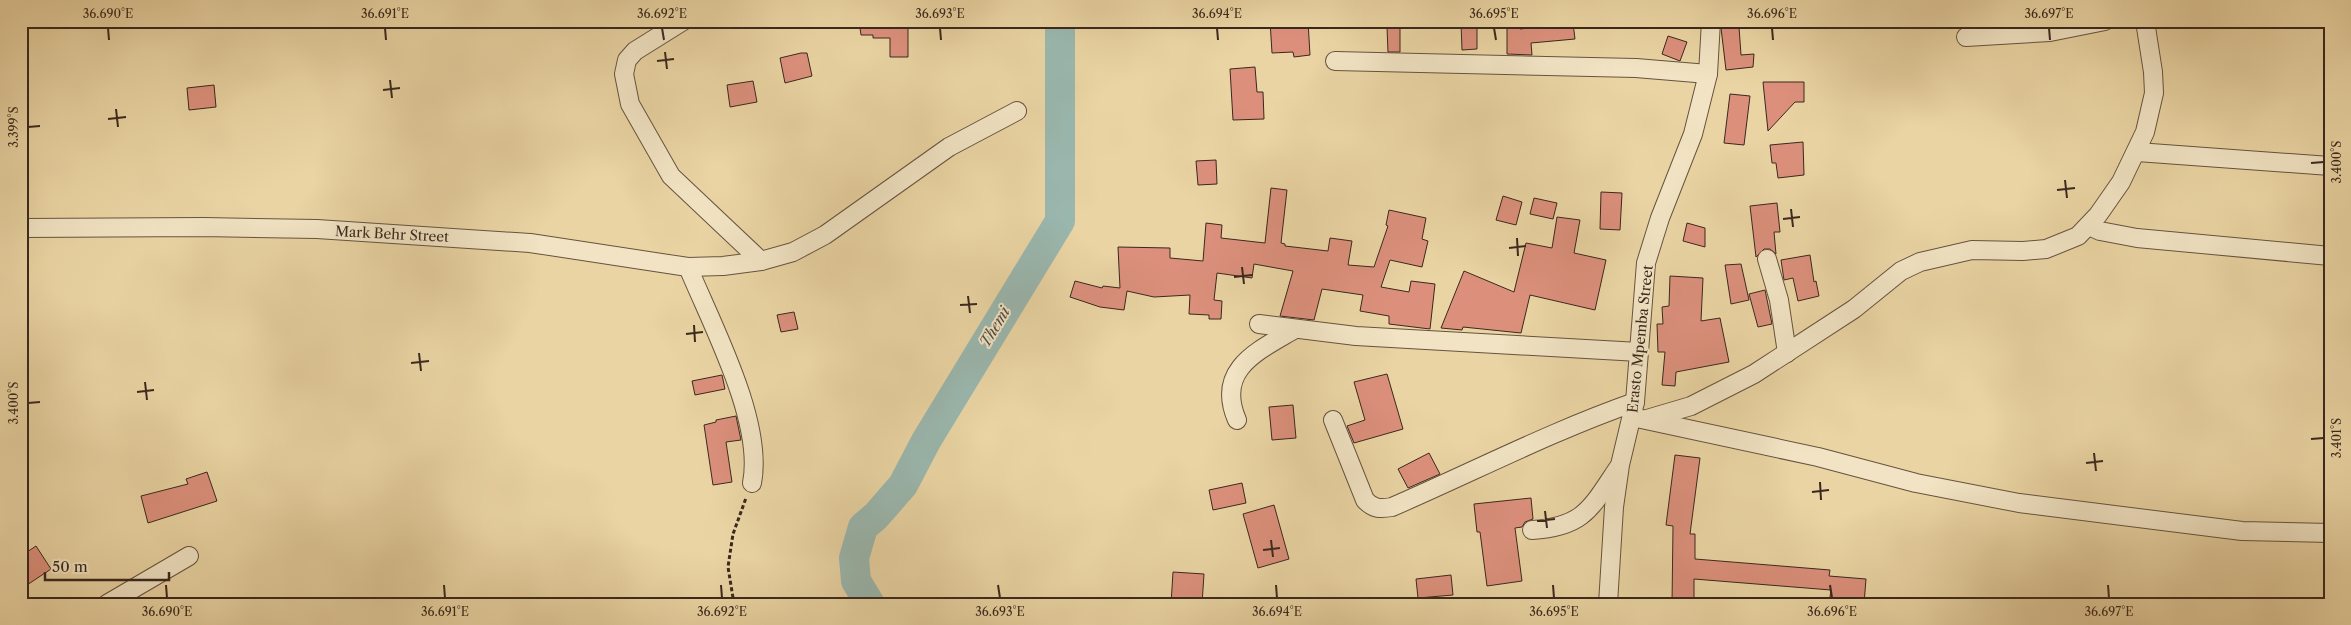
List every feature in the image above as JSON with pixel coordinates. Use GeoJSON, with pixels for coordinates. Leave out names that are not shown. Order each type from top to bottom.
{"type":"FeatureCollection","features":[{"type":"Feature","properties":{"kind":"street"},"geometry":{"type":"LineString","coordinates":[[683,21],[634,52],[627,60],[624,74],[630,104],[671,176],[761,261]]}},
{"type":"Feature","properties":{"kind":"street","name":"Erasto Mpemba Street"},"geometry":{"type":"LineString","coordinates":[[1608,604],[1610,559],[1620,465],[1638,412],[1643,289],[1651,242],[1693,134],[1708,74],[1711,21]]}},
{"type":"Feature","properties":{"kind":"street"},"geometry":{"type":"LineString","coordinates":[[1966,37],[2050,32],[2105,21]]}},
{"type":"Feature","properties":{"kind":"street"},"geometry":{"type":"LineString","coordinates":[[1333,420],[1365,500],[1370,506],[1380,509],[1392,507],[1600,414],[1638,412],[1699,402],[1754,374],[1854,309],[1901,271],[1920,262],[1972,250],[2023,251],[2046,249],[2078,236],[2089,226],[2121,182],[2137,152],[2149,119],[2154,93],[2153,72],[2145,21]]}},
{"type":"Feature","properties":{"kind":"street"},"geometry":{"type":"LineString","coordinates":[[1335,61],[1636,68],[1708,74]]}},
{"type":"Feature","properties":{"kind":"street","name":"Mark Behr Street"},"geometry":{"type":"LineString","coordinates":[[21,228],[203,226],[316,229],[530,244],[688,267],[723,266],[761,261],[793,252],[825,235],[949,147],[1017,112]]}},
{"type":"Feature","properties":{"kind":"street"},"geometry":{"type":"LineString","coordinates":[[2137,152],[2330,166]]}},
{"type":"Feature","properties":{"kind":"street"},"geometry":{"type":"LineString","coordinates":[[2089,226],[2100,231],[2137,238],[2330,256]]}},
{"type":"Feature","properties":{"kind":"street"},"geometry":{"type":"LineString","coordinates":[[1767,259],[1779,300],[1786,353]]}},
{"type":"Feature","properties":{"kind":"street"},"geometry":{"type":"LineString","coordinates":[[688,267],[745,411],[755,469],[752,484]]}},
{"type":"Feature","properties":{"kind":"street"},"geometry":{"type":"LineString","coordinates":[[1259,324],[1390,338],[1639,352]]}},
{"type":"Feature","properties":{"kind":"street"},"geometry":{"type":"LineString","coordinates":[[1237,420],[1230,404],[1231,382],[1240,368],[1255,353],[1295,329]]}},
{"type":"Feature","properties":{"kind":"street"},"geometry":{"type":"LineString","coordinates":[[1638,412],[1916,483],[2019,503],[2242,531],[2330,533]]}},
{"type":"Feature","properties":{"kind":"street"},"geometry":{"type":"LineString","coordinates":[[1532,530],[1557,529],[1571,523],[1592,508],[1620,465]]}},
{"type":"Feature","properties":{"kind":"street"},"geometry":{"type":"LineString","coordinates":[[107,604],[189,556]]}},
{"type":"Feature","properties":{"kind":"path"},"geometry":{"type":"LineString","coordinates":[[734,604],[728,567],[733,534],[752,484]]}},
{"type":"Feature","properties":{"kind":"building"},"geometry":{"type":"Polygon","coordinates":[[[859,21],[908,21],[908,57],[890,57],[890,38],[873,38],[873,35],[861,35],[859,21]]]}},
{"type":"Feature","properties":{"kind":"building"},"geometry":{"type":"Polygon","coordinates":[[[1270,21],[1308,21],[1310,55],[1294,57],[1293,52],[1272,53],[1270,21]]]}},
{"type":"Feature","properties":{"kind":"building"},"geometry":{"type":"Polygon","coordinates":[[[1477,22],[1477,49],[1462,50],[1461,23],[1477,22]]]}},
{"type":"Feature","properties":{"kind":"building"},"geometry":{"type":"Polygon","coordinates":[[[1573,23],[1575,39],[1531,43],[1532,55],[1507,54],[1507,25],[1519,24],[1520,29],[1573,23]]]}},
{"type":"Feature","properties":{"kind":"building"},"geometry":{"type":"Polygon","coordinates":[[[1387,27],[1400,27],[1400,52],[1388,52],[1387,27]]]}},
{"type":"Feature","properties":{"kind":"building"},"geometry":{"type":"Polygon","coordinates":[[[1739,27],[1741,55],[1754,54],[1753,67],[1726,70],[1721,28],[1739,27]]]}},
{"type":"Feature","properties":{"kind":"building"},"geometry":{"type":"Polygon","coordinates":[[[1668,36],[1687,42],[1680,61],[1662,54],[1668,36]]]}},
{"type":"Feature","properties":{"kind":"building"},"geometry":{"type":"Polygon","coordinates":[[[807,53],[812,76],[785,83],[780,58],[807,53]]]}},
{"type":"Feature","properties":{"kind":"building"},"geometry":{"type":"Polygon","coordinates":[[[1255,67],[1257,92],[1263,92],[1264,119],[1233,120],[1230,69],[1255,67]]]}},
{"type":"Feature","properties":{"kind":"building"},"geometry":{"type":"Polygon","coordinates":[[[753,81],[757,102],[730,107],[727,85],[753,81]]]}},
{"type":"Feature","properties":{"kind":"building"},"geometry":{"type":"Polygon","coordinates":[[[1763,82],[1804,82],[1804,102],[1795,102],[1768,131],[1763,82]]]}},
{"type":"Feature","properties":{"kind":"building"},"geometry":{"type":"Polygon","coordinates":[[[214,85],[216,107],[189,110],[187,88],[214,85]]]}},
{"type":"Feature","properties":{"kind":"building"},"geometry":{"type":"Polygon","coordinates":[[[1730,94],[1750,96],[1744,145],[1724,143],[1730,94]]]}},
{"type":"Feature","properties":{"kind":"building"},"geometry":{"type":"Polygon","coordinates":[[[1803,142],[1804,175],[1778,178],[1776,163],[1772,163],[1770,145],[1803,142]]]}},
{"type":"Feature","properties":{"kind":"building"},"geometry":{"type":"Polygon","coordinates":[[[1216,160],[1217,184],[1198,185],[1196,161],[1216,160]]]}},
{"type":"Feature","properties":{"kind":"building"},"geometry":{"type":"Polygon","coordinates":[[[1271,188],[1287,190],[1281,243],[1285,244],[1285,246],[1328,251],[1330,238],[1352,241],[1348,265],[1374,267],[1388,226],[1386,225],[1389,210],[1426,218],[1422,239],[1428,241],[1422,267],[1390,260],[1381,287],[1409,292],[1411,281],[1435,284],[1430,329],[1389,324],[1389,316],[1360,311],[1363,295],[1322,289],[1314,320],[1280,316],[1293,271],[1254,264],[1252,278],[1217,273],[1214,300],[1222,301],[1221,319],[1209,319],[1209,315],[1189,314],[1190,295],[1154,297],[1127,291],[1124,310],[1100,307],[1070,297],[1075,281],[1102,288],[1103,286],[1120,288],[1118,247],[1170,248],[1170,258],[1203,261],[1206,223],[1222,225],[1221,238],[1265,243],[1271,188]]]}},
{"type":"Feature","properties":{"kind":"building"},"geometry":{"type":"Polygon","coordinates":[[[1601,192],[1622,193],[1620,230],[1600,229],[1601,192]]]}},
{"type":"Feature","properties":{"kind":"building"},"geometry":{"type":"Polygon","coordinates":[[[1503,196],[1522,202],[1516,225],[1496,220],[1503,196]]]}},
{"type":"Feature","properties":{"kind":"building"},"geometry":{"type":"Polygon","coordinates":[[[1534,198],[1557,203],[1553,219],[1530,214],[1534,198]]]}},
{"type":"Feature","properties":{"kind":"building"},"geometry":{"type":"Polygon","coordinates":[[[1777,203],[1780,232],[1774,232],[1776,254],[1770,249],[1764,249],[1756,257],[1750,206],[1777,203]]]}},
{"type":"Feature","properties":{"kind":"building"},"geometry":{"type":"Polygon","coordinates":[[[1557,217],[1580,220],[1574,253],[1606,260],[1595,310],[1530,295],[1521,333],[1463,327],[1462,330],[1441,328],[1464,271],[1514,292],[1526,243],[1552,248],[1557,217]]]}},
{"type":"Feature","properties":{"kind":"building"},"geometry":{"type":"Polygon","coordinates":[[[1687,223],[1705,228],[1705,247],[1683,241],[1687,223]]]}},
{"type":"Feature","properties":{"kind":"building"},"geometry":{"type":"Polygon","coordinates":[[[1810,255],[1814,282],[1816,281],[1819,296],[1798,301],[1793,278],[1784,280],[1781,260],[1810,255]]]}},
{"type":"Feature","properties":{"kind":"building"},"geometry":{"type":"Polygon","coordinates":[[[1741,264],[1749,300],[1731,304],[1725,265],[1741,264]]]}},
{"type":"Feature","properties":{"kind":"building"},"geometry":{"type":"Polygon","coordinates":[[[1670,276],[1703,278],[1701,321],[1720,318],[1729,362],[1676,372],[1675,386],[1662,385],[1665,352],[1658,352],[1657,324],[1663,324],[1662,307],[1669,306],[1670,276]]]}},
{"type":"Feature","properties":{"kind":"building"},"geometry":{"type":"Polygon","coordinates":[[[1765,290],[1772,324],[1758,327],[1749,294],[1765,290]]]}},
{"type":"Feature","properties":{"kind":"building"},"geometry":{"type":"Polygon","coordinates":[[[794,312],[798,329],[781,332],[777,315],[794,312]]]}},
{"type":"Feature","properties":{"kind":"building"},"geometry":{"type":"Polygon","coordinates":[[[1387,374],[1403,429],[1354,443],[1347,426],[1365,420],[1354,382],[1387,374]]]}},
{"type":"Feature","properties":{"kind":"building"},"geometry":{"type":"Polygon","coordinates":[[[722,375],[725,389],[695,395],[692,381],[722,375]]]}},
{"type":"Feature","properties":{"kind":"building"},"geometry":{"type":"Polygon","coordinates":[[[1293,405],[1296,438],[1272,440],[1269,407],[1293,405]]]}},
{"type":"Feature","properties":{"kind":"building"},"geometry":{"type":"Polygon","coordinates":[[[736,416],[741,440],[726,442],[732,482],[713,485],[704,425],[716,422],[716,420],[736,416]]]}},
{"type":"Feature","properties":{"kind":"building"},"geometry":{"type":"Polygon","coordinates":[[[1429,453],[1440,474],[1408,488],[1398,469],[1429,453]]]}},
{"type":"Feature","properties":{"kind":"building"},"geometry":{"type":"Polygon","coordinates":[[[1675,455],[1700,458],[1690,534],[1695,534],[1695,559],[1830,570],[1829,576],[1866,579],[1864,604],[1829,604],[1831,590],[1694,579],[1694,604],[1672,604],[1673,526],[1666,525],[1675,455]]]}},
{"type":"Feature","properties":{"kind":"building"},"geometry":{"type":"Polygon","coordinates":[[[207,472],[217,501],[148,523],[141,496],[188,484],[186,479],[207,472]]]}},
{"type":"Feature","properties":{"kind":"building"},"geometry":{"type":"Polygon","coordinates":[[[1242,483],[1246,503],[1213,510],[1209,490],[1242,483]]]}},
{"type":"Feature","properties":{"kind":"building"},"geometry":{"type":"Polygon","coordinates":[[[1531,498],[1533,519],[1525,522],[1522,527],[1515,528],[1522,581],[1487,586],[1480,532],[1477,532],[1474,504],[1531,498]]]}},
{"type":"Feature","properties":{"kind":"building"},"geometry":{"type":"Polygon","coordinates":[[[1274,505],[1289,559],[1258,568],[1243,514],[1274,505]]]}},
{"type":"Feature","properties":{"kind":"building"},"geometry":{"type":"Polygon","coordinates":[[[36,546],[51,569],[21,589],[21,556],[36,546]]]}},
{"type":"Feature","properties":{"kind":"building"},"geometry":{"type":"Polygon","coordinates":[[[1173,572],[1204,574],[1202,604],[1171,604],[1173,572]]]}},
{"type":"Feature","properties":{"kind":"building"},"geometry":{"type":"Polygon","coordinates":[[[1451,575],[1453,595],[1418,598],[1416,579],[1451,575]]]}},
{"type":"Feature","properties":{"kind":"waterway","name":"Themi"},"geometry":{"type":"LineString","coordinates":[[870,604],[856,581],[854,558],[863,527],[876,516],[903,485],[926,441],[1060,221],[1060,21]]}}]}
